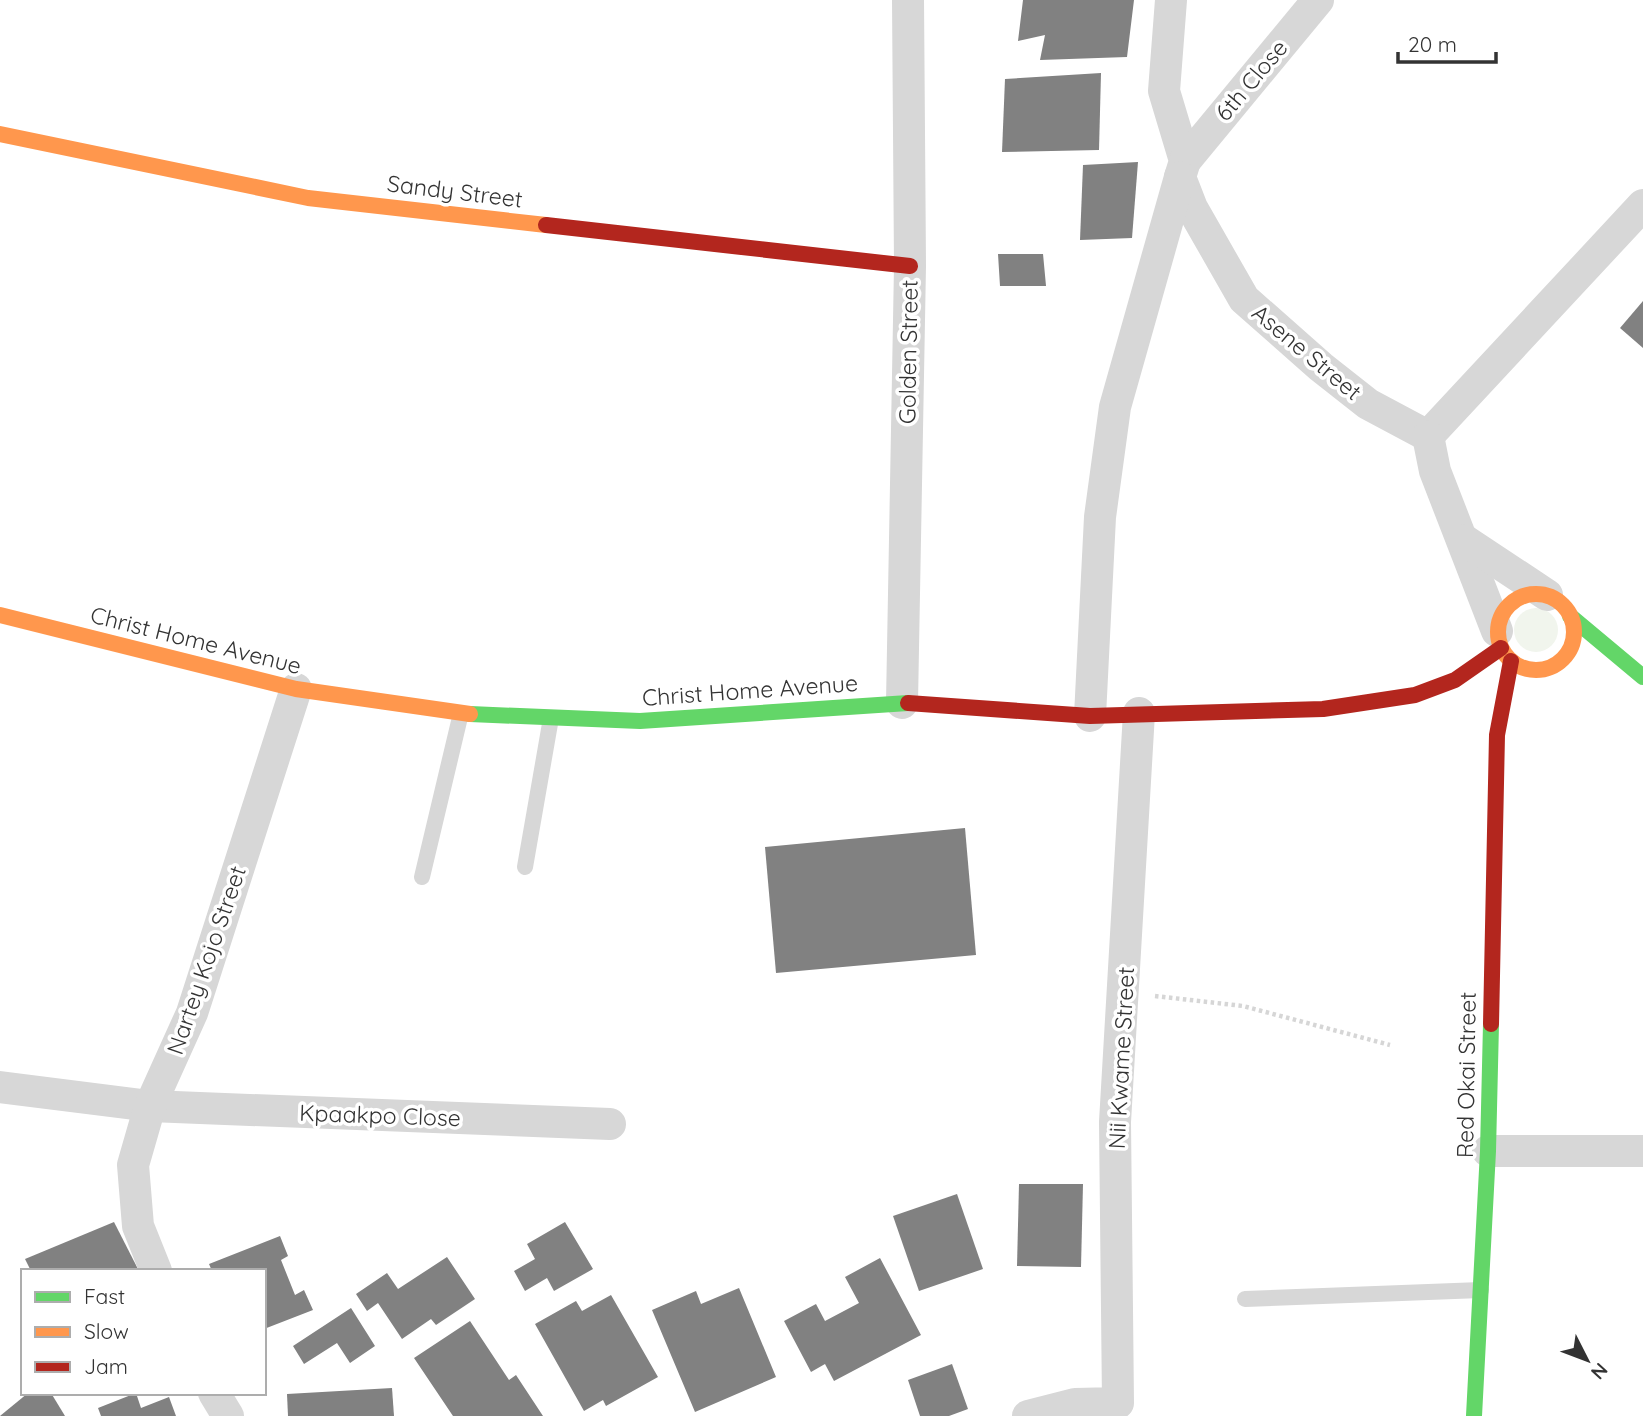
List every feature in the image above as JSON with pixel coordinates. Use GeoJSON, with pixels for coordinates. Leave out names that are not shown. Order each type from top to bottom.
{"type":"FeatureCollection","features":[{"type":"Feature","properties":{"kind":"street","name":"Golden Street"},"geometry":{"type":"LineString","coordinates":[[902,703],[910,266],[908,0]]}},
{"type":"Feature","properties":{"kind":"street","name":"Asene Street"},"geometry":{"type":"LineString","coordinates":[[1171,0],[1164,91],[1182,169],[1192,208],[1244,299],[1321,367],[1368,404],[1428,436]]}},
{"type":"Feature","properties":{"kind":"street","name":"6th Close"},"geometry":{"type":"LineString","coordinates":[[1182,169],[1318,0]]}},
{"type":"Feature","properties":{"kind":"street","name":"Sandy Street"},"geometry":{"type":"LineString","coordinates":[[0,134],[308,198],[910,266]]}},
{"type":"Feature","properties":{"kind":"street"},"geometry":{"type":"LineString","coordinates":[[1090,716],[1100,517],[1115,407],[1182,169]]}},
{"type":"Feature","properties":{"kind":"street"},"geometry":{"type":"LineString","coordinates":[[1583,664],[1522,668],[1511,662],[1499,639],[1464,540],[1435,471],[1428,436],[1643,205]]}},
{"type":"Feature","properties":{"kind":"street"},"geometry":{"type":"LineString","coordinates":[[1464,540],[1565,606],[1570,616],[1573,641],[1497,735]]}},
{"type":"Feature","properties":{"kind":"street"},"geometry":{"type":"LineString","coordinates":[[1499,639],[1505,609],[1513,601],[1535,594],[1547,595]]}},
{"type":"Feature","properties":{"kind":"street","name":"Christ Home Avenue"},"geometry":{"type":"LineString","coordinates":[[0,615],[296,689],[461,713],[640,721],[902,703],[1090,716],[1323,709],[1415,695],[1455,680],[1499,639]]}},
{"type":"Feature","properties":{"kind":"street"},"geometry":{"type":"LineString","coordinates":[[1570,616],[1636,672]]}},
{"type":"Feature","properties":{"kind":"street","name":"Red Okai Street"},"geometry":{"type":"LineString","coordinates":[[1474,1416],[1488,1151],[1497,735],[1511,662]]}},
{"type":"Feature","properties":{"kind":"street"},"geometry":{"type":"LineString","coordinates":[[1606,666],[1636,672]]}},
{"type":"Feature","properties":{"kind":"street","name":"Nartey Kojo Street"},"geometry":{"type":"LineString","coordinates":[[155,1269],[138,1226],[133,1165],[150,1106],[192,1013],[296,689]]}},
{"type":"Feature","properties":{"kind":"street","name":"Nii Kwame Street"},"geometry":{"type":"LineString","coordinates":[[1028,1416],[1075,1404],[1118,1403],[1115,1122],[1126,887],[1139,713]]}},
{"type":"Feature","properties":{"kind":"street","name":"Kpaakpo Close"},"geometry":{"type":"LineString","coordinates":[[0,1087],[150,1106],[610,1124]]}},
{"type":"Feature","properties":{"kind":"street"},"geometry":{"type":"LineString","coordinates":[[1488,1151],[1643,1151]]}},
{"type":"Feature","properties":{"kind":"street"},"geometry":{"type":"LineString","coordinates":[[215,1395],[228,1416]]}},
{"type":"Feature","properties":{"kind":"lane"},"geometry":{"type":"LineString","coordinates":[[422,877],[461,713]]}},
{"type":"Feature","properties":{"kind":"lane"},"geometry":{"type":"LineString","coordinates":[[525,867],[551,718]]}},
{"type":"Feature","properties":{"kind":"lane"},"geometry":{"type":"LineString","coordinates":[[1245,1299],[1481,1290]]}},
{"type":"Feature","properties":{"kind":"path"},"geometry":{"type":"LineString","coordinates":[[1123,992],[1243,1006],[1390,1045]]}},
{"type":"Feature","properties":{"kind":"shaded area"},"geometry":{"type":"Polygon","coordinates":[[[1536,608],[1552,614],[1558,630],[1552,646],[1536,652],[1520,646],[1514,630],[1520,614],[1536,608]]]}},
{"type":"Feature","properties":{"kind":"building"},"geometry":{"type":"Polygon","coordinates":[[[1023,0],[1134,0],[1127,57],[1040,60],[1045,35],[1018,41],[1023,0]]]}},
{"type":"Feature","properties":{"kind":"building"},"geometry":{"type":"Polygon","coordinates":[[[1101,73],[1099,150],[1002,152],[1005,79],[1101,73]]]}},
{"type":"Feature","properties":{"kind":"building"},"geometry":{"type":"Polygon","coordinates":[[[1138,162],[1132,238],[1080,240],[1083,165],[1138,162]]]}},
{"type":"Feature","properties":{"kind":"building"},"geometry":{"type":"Polygon","coordinates":[[[998,254],[1043,254],[1046,286],[1000,286],[998,254]]]}},
{"type":"Feature","properties":{"kind":"building"},"geometry":{"type":"Polygon","coordinates":[[[1643,301],[1643,348],[1620,328],[1643,301]]]}},
{"type":"Feature","properties":{"kind":"building"},"geometry":{"type":"Polygon","coordinates":[[[965,828],[976,955],[776,973],[765,847],[965,828]]]}},
{"type":"Feature","properties":{"kind":"building"},"geometry":{"type":"Polygon","coordinates":[[[1019,1184],[1083,1184],[1081,1267],[1017,1266],[1019,1184]]]}},
{"type":"Feature","properties":{"kind":"building"},"geometry":{"type":"Polygon","coordinates":[[[957,1194],[983,1269],[919,1291],[893,1216],[957,1194]]]}},
{"type":"Feature","properties":{"kind":"building"},"geometry":{"type":"Polygon","coordinates":[[[114,1222],[138,1269],[30,1269],[25,1259],[114,1222]]]}},
{"type":"Feature","properties":{"kind":"building"},"geometry":{"type":"Polygon","coordinates":[[[565,1222],[593,1269],[554,1291],[547,1278],[525,1291],[514,1271],[535,1259],[527,1244],[565,1222]]]}},
{"type":"Feature","properties":{"kind":"building"},"geometry":{"type":"Polygon","coordinates":[[[280,1236],[288,1256],[281,1260],[295,1295],[304,1290],[313,1310],[266,1328],[266,1269],[211,1269],[209,1264],[280,1236]]]}},
{"type":"Feature","properties":{"kind":"building"},"geometry":{"type":"Polygon","coordinates":[[[447,1257],[475,1299],[436,1325],[431,1319],[402,1339],[378,1303],[367,1311],[356,1294],[387,1273],[398,1289],[447,1257]]]}},
{"type":"Feature","properties":{"kind":"building"},"geometry":{"type":"Polygon","coordinates":[[[880,1258],[921,1335],[834,1381],[825,1364],[811,1372],[784,1321],[816,1304],[825,1321],[859,1303],[845,1277],[880,1258]]]}},
{"type":"Feature","properties":{"kind":"building"},"geometry":{"type":"Polygon","coordinates":[[[739,1288],[776,1377],[695,1412],[652,1310],[696,1291],[701,1304],[739,1288]]]}},
{"type":"Feature","properties":{"kind":"building"},"geometry":{"type":"Polygon","coordinates":[[[611,1295],[658,1377],[606,1406],[603,1400],[584,1411],[535,1324],[576,1301],[582,1311],[611,1295]]]}},
{"type":"Feature","properties":{"kind":"building"},"geometry":{"type":"Polygon","coordinates":[[[351,1308],[375,1346],[350,1363],[337,1343],[304,1364],[293,1346],[351,1308]]]}},
{"type":"Feature","properties":{"kind":"building"},"geometry":{"type":"Polygon","coordinates":[[[470,1321],[509,1380],[516,1375],[543,1416],[453,1416],[414,1358],[470,1321]]]}},
{"type":"Feature","properties":{"kind":"building"},"geometry":{"type":"Polygon","coordinates":[[[952,1364],[968,1409],[949,1416],[920,1416],[908,1380],[952,1364]]]}},
{"type":"Feature","properties":{"kind":"building"},"geometry":{"type":"Polygon","coordinates":[[[392,1388],[394,1416],[288,1416],[287,1394],[392,1388]]]}},
{"type":"Feature","properties":{"kind":"building"},"geometry":{"type":"Polygon","coordinates":[[[26,1395],[52,1395],[65,1416],[0,1416],[26,1395]]]}},
{"type":"Feature","properties":{"kind":"building"},"geometry":{"type":"Polygon","coordinates":[[[131,1395],[137,1395],[141,1408],[169,1397],[176,1416],[101,1416],[98,1408],[131,1395]]]}},
{"type":"Feature","properties":{"kind":"traffic: fast"},"geometry":{"type":"LineString","coordinates":[[1570,616],[1643,677]]}},
{"type":"Feature","properties":{"kind":"traffic: fast"},"geometry":{"type":"LineString","coordinates":[[470,714],[640,721],[908,703]]}},
{"type":"Feature","properties":{"kind":"traffic: fast"},"geometry":{"type":"LineString","coordinates":[[1474,1416],[1488,1151],[1491,1024]]}},
{"type":"Feature","properties":{"kind":"traffic: slow"},"geometry":{"type":"LineString","coordinates":[[0,134],[308,198],[546,225]]}},
{"type":"Feature","properties":{"kind":"traffic: slow"},"geometry":{"type":"LineString","coordinates":[[1536,594],[1551,597],[1563,605],[1571,617],[1574,632],[1571,647],[1563,659],[1551,667],[1536,670],[1521,667],[1509,659],[1501,647],[1498,632],[1501,617],[1509,605],[1521,597],[1536,594]]}},
{"type":"Feature","properties":{"kind":"traffic: slow"},"geometry":{"type":"LineString","coordinates":[[0,615],[296,689],[470,714]]}},
{"type":"Feature","properties":{"kind":"traffic: jam"},"geometry":{"type":"LineString","coordinates":[[546,225],[910,266]]}},
{"type":"Feature","properties":{"kind":"traffic: jam"},"geometry":{"type":"LineString","coordinates":[[908,703],[1090,716],[1323,709],[1415,695],[1455,680],[1501,648]]}},
{"type":"Feature","properties":{"kind":"traffic: jam"},"geometry":{"type":"LineString","coordinates":[[1491,1024],[1497,735],[1511,661]]}}]}
